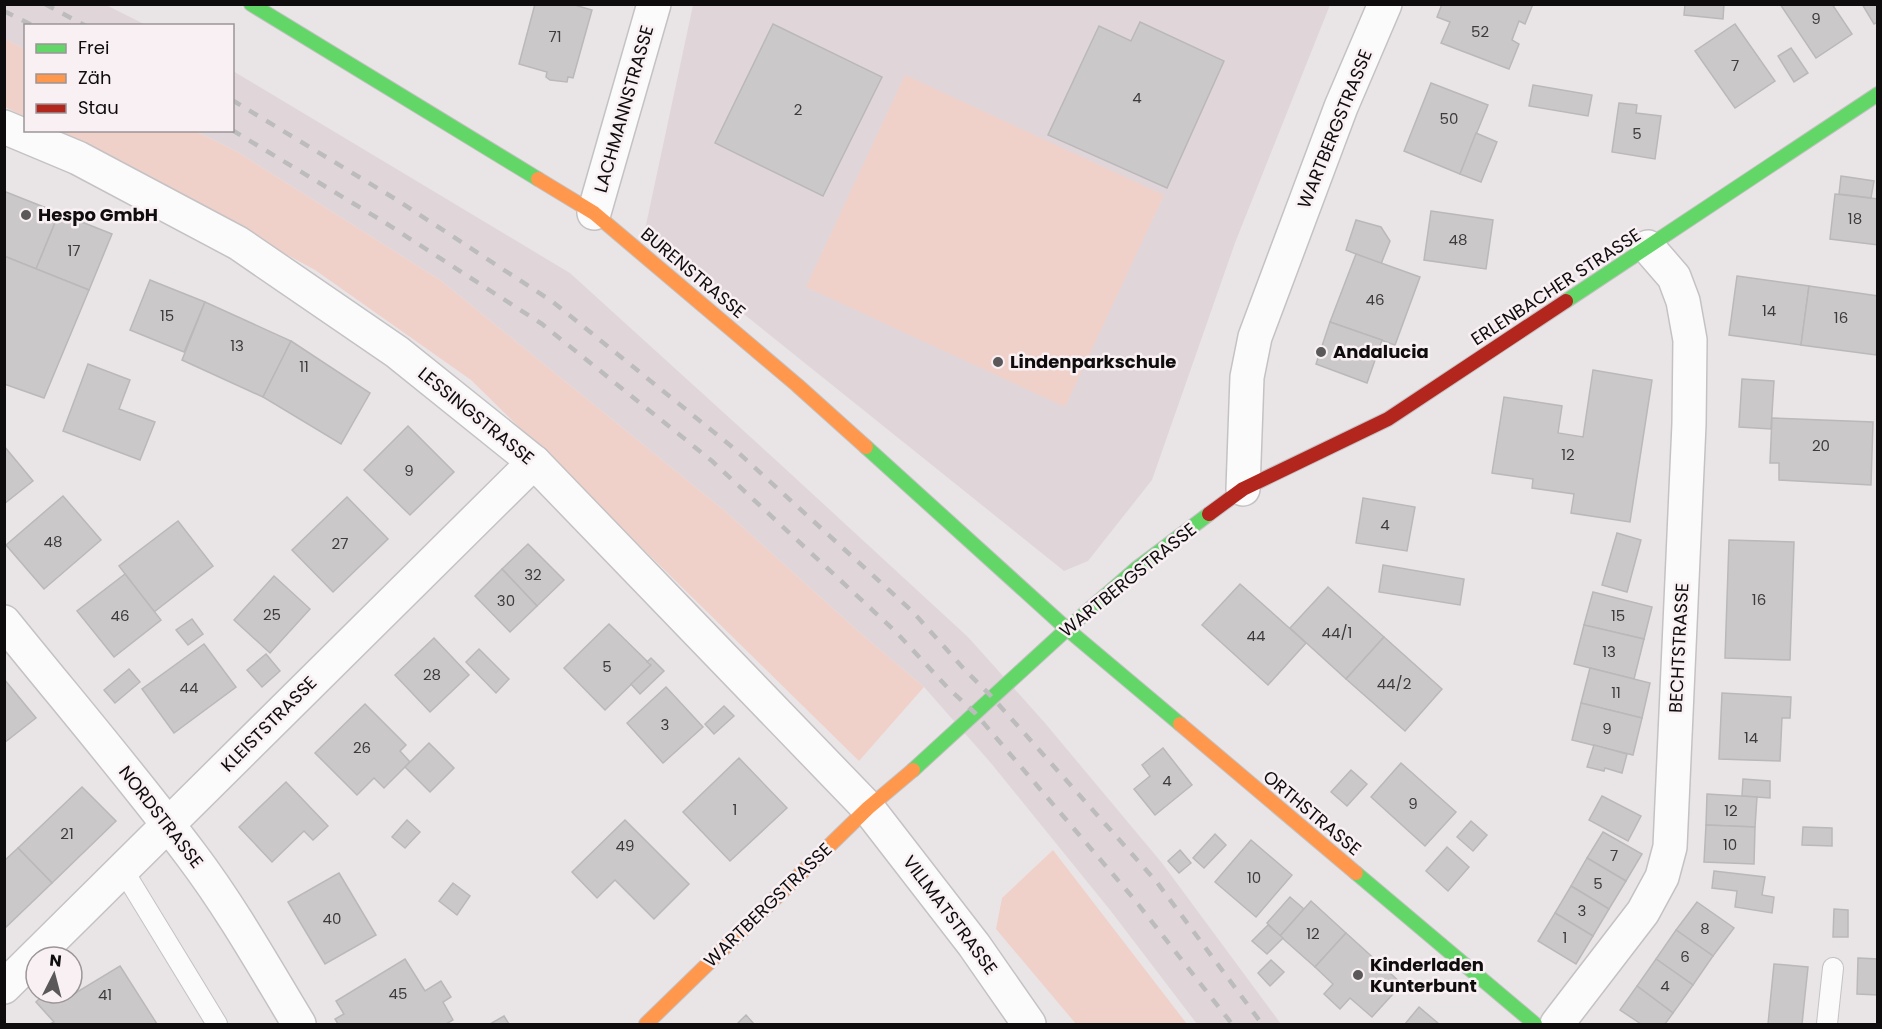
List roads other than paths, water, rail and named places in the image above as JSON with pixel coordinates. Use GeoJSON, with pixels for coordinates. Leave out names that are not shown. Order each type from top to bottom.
{"type":"FeatureCollection","features":[{"type":"Feature","properties":{"kind":"street","name":"BURENSTRASSE"},"geometry":{"type":"LineString","coordinates":[[251,4],[594,213],[797,385],[1067,629]]}},
{"type":"Feature","properties":{"kind":"street","name":"LACHMANNSTRASSE"},"geometry":{"type":"LineString","coordinates":[[594,213],[654,4]]}},
{"type":"Feature","properties":{"kind":"street","name":"WARTBERGSTRASSE"},"geometry":{"type":"LineString","coordinates":[[646,1024],[868,808],[918,766],[1067,629],[1136,569],[1243,489],[1246,377],[1255,337],[1341,107],[1386,4]]}},
{"type":"Feature","properties":{"kind":"street","name":"ERLENBACHER STRASSE"},"geometry":{"type":"LineString","coordinates":[[1243,489],[1388,419],[1878,94]]}},
{"type":"Feature","properties":{"kind":"street","name":"LESSINGSTRASSE"},"geometry":{"type":"LineString","coordinates":[[4,126],[78,158],[238,243],[397,352],[534,462],[868,808]]}},
{"type":"Feature","properties":{"kind":"street","name":"BECHTSTRASSE"},"geometry":{"type":"LineString","coordinates":[[1557,1024],[1643,912],[1662,877],[1670,847],[1689,435],[1690,340],[1683,302],[1674,277],[1648,247]]}},
{"type":"Feature","properties":{"kind":"street","name":"KLEISTSTRASSE"},"geometry":{"type":"LineString","coordinates":[[4,987],[534,462]]}},
{"type":"Feature","properties":{"kind":"street","name":"NORDSTRASSE"},"geometry":{"type":"LineString","coordinates":[[4,622],[91,725],[193,856],[299,1024]]}},
{"type":"Feature","properties":{"kind":"street","name":"ORTHSTRASSE"},"geometry":{"type":"LineString","coordinates":[[1067,629],[1534,1024]]}},
{"type":"Feature","properties":{"kind":"street","name":"VILLMATSTRASSE"},"geometry":{"type":"LineString","coordinates":[[868,808],[974,945],[1029,1024]]}},
{"type":"Feature","properties":{"kind":"lane"},"geometry":{"type":"LineString","coordinates":[[123,870],[217,1024]]}},
{"type":"Feature","properties":{"kind":"lane"},"geometry":{"type":"LineString","coordinates":[[1827,1024],[1833,968]]}},
{"type":"Feature","properties":{"kind":"lane"},"geometry":{"type":"LineString","coordinates":[[1502,1024],[1515,1010]]}},
{"type":"Feature","properties":{"kind":"railway"},"geometry":{"type":"LineString","coordinates":[[45,4],[82,24]]}},
{"type":"Feature","properties":{"kind":"railway"},"geometry":{"type":"LineString","coordinates":[[4,11],[30,24]]}},
{"type":"Feature","properties":{"kind":"railway"},"geometry":{"type":"LineString","coordinates":[[234,101],[397,200],[553,302],[731,446],[913,612],[992,697],[1156,881],[1262,1024]]}},
{"type":"Feature","properties":{"kind":"railway"},"geometry":{"type":"LineString","coordinates":[[234,131],[384,222],[542,324],[712,461],[896,632],[947,687],[975,713],[1134,899],[1232,1024]]}},
{"type":"Feature","properties":{"kind":"place","name":"Hespo GmbH"},"geometry":{"type":"Point","coordinates":[26,215]}},
{"type":"Feature","properties":{"kind":"place","name":"Andalucia"},"geometry":{"type":"Point","coordinates":[1321,352]}},
{"type":"Feature","properties":{"kind":"place","name":"Lindenparkschule"},"geometry":{"type":"Point","coordinates":[998,362]}},
{"type":"Feature","properties":{"kind":"place","name":"Kinderladen Kunterbunt"},"geometry":{"type":"Point","coordinates":[1358,975]}}]}
